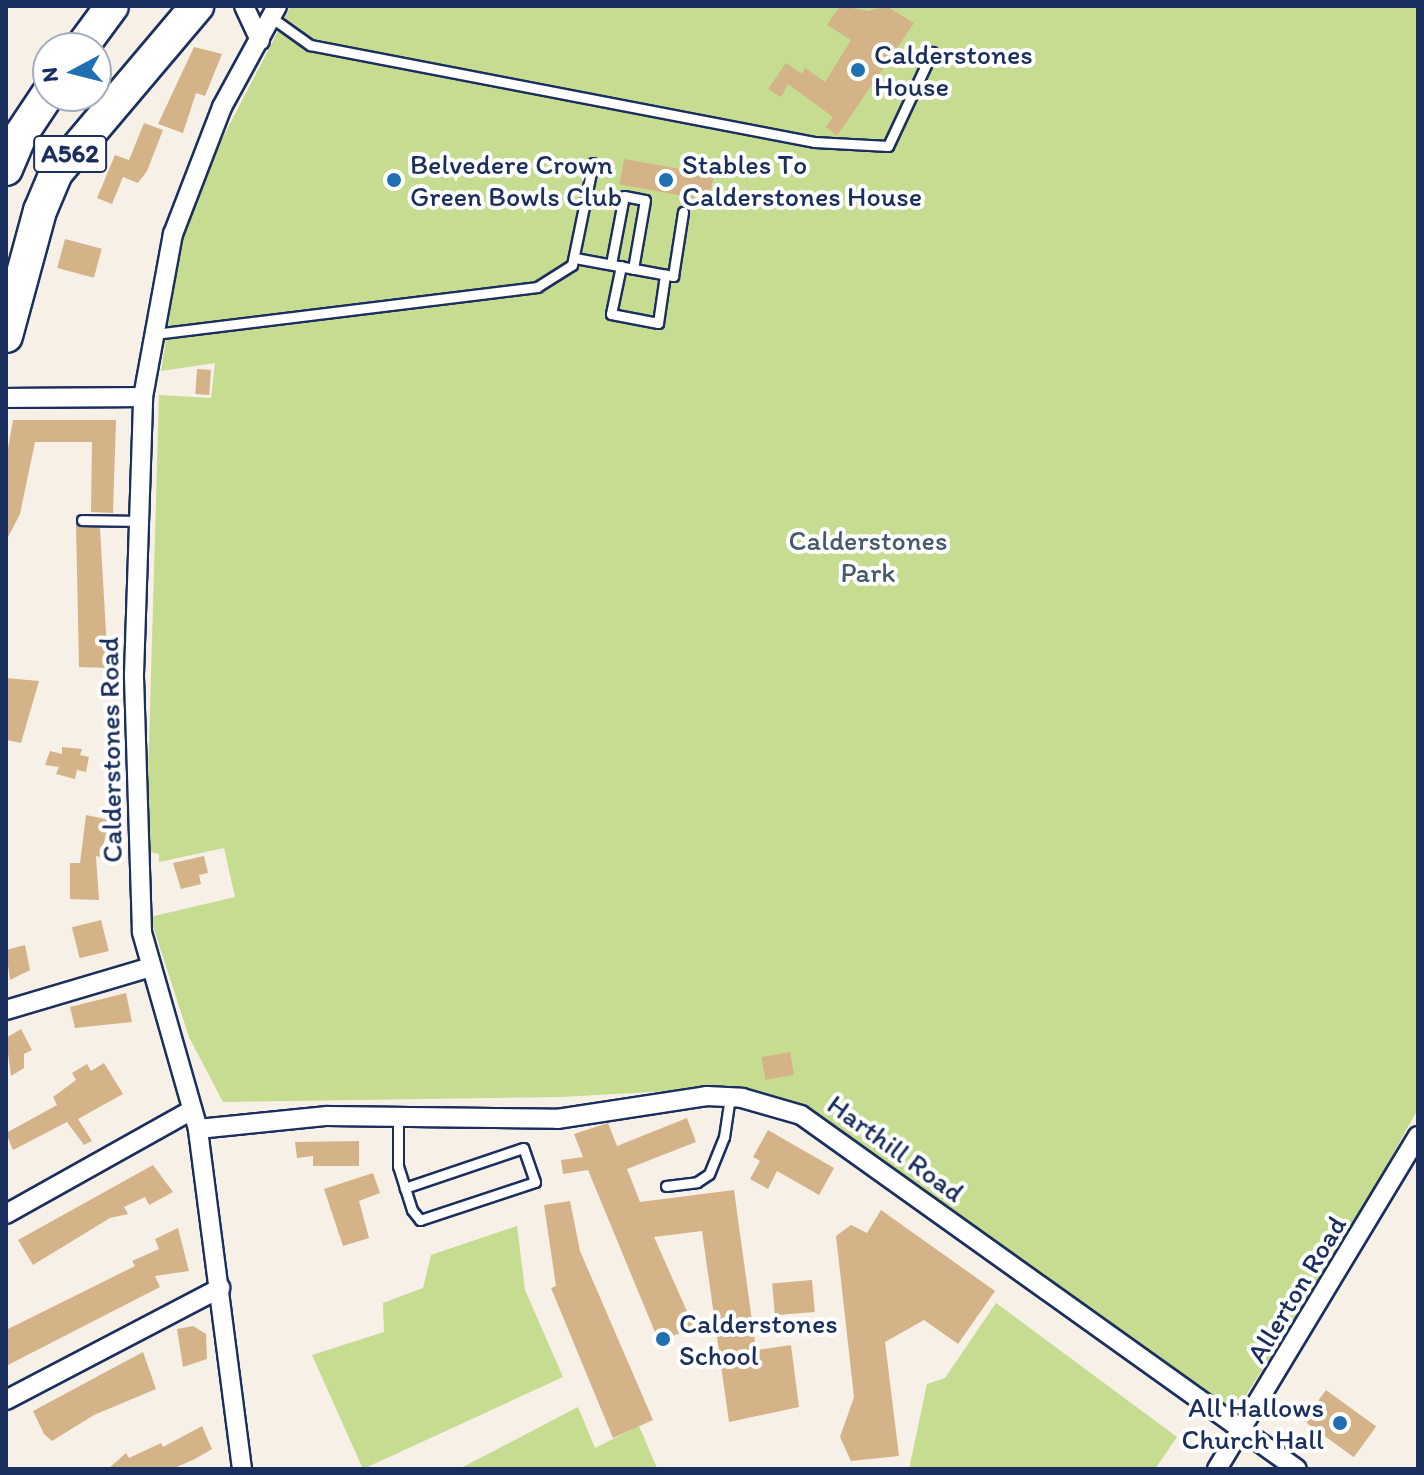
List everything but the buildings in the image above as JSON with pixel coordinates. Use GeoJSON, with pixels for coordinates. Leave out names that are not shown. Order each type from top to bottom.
{"type":"FeatureCollection","features":[{"type":"Feature","properties":{"kind":"highway"},"geometry":{"type":"LineString","coordinates":[[93,32],[112,6]]}},
{"type":"Feature","properties":{"kind":"highway","name":"A562"},"geometry":{"type":"LineString","coordinates":[[6,336],[40,211],[56,173],[197,6]]}},
{"type":"Feature","properties":{"kind":"highway","name":"A562"},"geometry":{"type":"LineString","coordinates":[[6,169],[13,134],[32,112]]}},
{"type":"Feature","properties":{"kind":"street"},"geometry":{"type":"LineString","coordinates":[[244,6],[260,41]]}},
{"type":"Feature","properties":{"kind":"street","name":"Calderstones Road"},"geometry":{"type":"LineString","coordinates":[[241,1468],[198,1129],[148,968],[142,932],[134,674],[143,397],[152,335],[192,176],[222,107],[274,12]]}},
{"type":"Feature","properties":{"kind":"street"},"geometry":{"type":"LineString","coordinates":[[6,398],[143,397]]}},
{"type":"Feature","properties":{"kind":"street"},"geometry":{"type":"LineString","coordinates":[[6,1010],[148,968]]}},
{"type":"Feature","properties":{"kind":"street","name":"Harthill Road"},"geometry":{"type":"LineString","coordinates":[[198,1129],[327,1116],[557,1119],[730,1097],[801,1115],[1297,1469]]}},
{"type":"Feature","properties":{"kind":"street"},"geometry":{"type":"LineString","coordinates":[[6,1214],[192,1110]]}},
{"type":"Feature","properties":{"kind":"street","name":"Allerton Road"},"geometry":{"type":"LineString","coordinates":[[1217,1469],[1415,1147]]}},
{"type":"Feature","properties":{"kind":"street"},"geometry":{"type":"LineString","coordinates":[[6,1400],[220,1288]]}},
{"type":"Feature","properties":{"kind":"lane"},"geometry":{"type":"LineString","coordinates":[[274,12],[310,45],[814,142],[888,146],[932,52]]}},
{"type":"Feature","properties":{"kind":"lane"},"geometry":{"type":"LineString","coordinates":[[152,335],[537,287],[555,280],[575,258],[593,163]]}},
{"type":"Feature","properties":{"kind":"lane"},"geometry":{"type":"LineString","coordinates":[[633,269],[645,200],[624,196],[611,314],[658,323],[665,275]]}},
{"type":"Feature","properties":{"kind":"lane"},"geometry":{"type":"LineString","coordinates":[[575,258],[673,276],[683,212]]}},
{"type":"Feature","properties":{"kind":"lane"},"geometry":{"type":"LineString","coordinates":[[82,520],[138,521]]}},
{"type":"Feature","properties":{"kind":"lane"},"geometry":{"type":"LineString","coordinates":[[666,1186],[697,1182],[709,1174],[724,1137],[730,1097]]}},
{"type":"Feature","properties":{"kind":"lane"},"geometry":{"type":"LineString","coordinates":[[398,1118],[398,1166],[405,1188],[420,1220],[535,1182],[523,1148],[405,1188]]}},
{"type":"Feature","properties":{"kind":"green space","name":"Calderstones Park"},"geometry":{"type":"Polygon","coordinates":[[[291,6],[1418,6],[1418,1109],[1351,1229],[1245,1397],[1227,1405],[807,1110],[706,1089],[561,1097],[223,1102],[189,1037],[150,917],[235,897],[224,848],[159,862],[159,854],[146,851],[159,395],[211,398],[215,363],[161,371],[181,242],[204,174],[291,6]]]}},
{"type":"Feature","properties":{"kind":"green space"},"geometry":{"type":"Polygon","coordinates":[[[517,1226],[525,1290],[563,1377],[363,1469],[312,1355],[384,1332],[383,1303],[423,1288],[431,1255],[517,1226]]]}},
{"type":"Feature","properties":{"kind":"green space"},"geometry":{"type":"Polygon","coordinates":[[[996,1303],[1177,1437],[1155,1469],[909,1469],[927,1384],[945,1378],[996,1303]]]}},
{"type":"Feature","properties":{"kind":"green space"},"geometry":{"type":"Polygon","coordinates":[[[578,1407],[595,1448],[639,1426],[657,1468],[459,1469],[578,1407]]]}},
{"type":"Feature","properties":{"kind":"place","name":"Calderstones House"},"geometry":{"type":"Point","coordinates":[858,70]}},
{"type":"Feature","properties":{"kind":"place","name":"Belvedere Crown Green Bowls Club"},"geometry":{"type":"Point","coordinates":[394,180]}},
{"type":"Feature","properties":{"kind":"place","name":"Stables To Calderstones House"},"geometry":{"type":"Point","coordinates":[666,180]}},
{"type":"Feature","properties":{"kind":"place","name":"Calderstones School"},"geometry":{"type":"Point","coordinates":[663,1339]}},
{"type":"Feature","properties":{"kind":"place","name":"All Hallows Church Hall"},"geometry":{"type":"Point","coordinates":[1340,1423]}}]}
